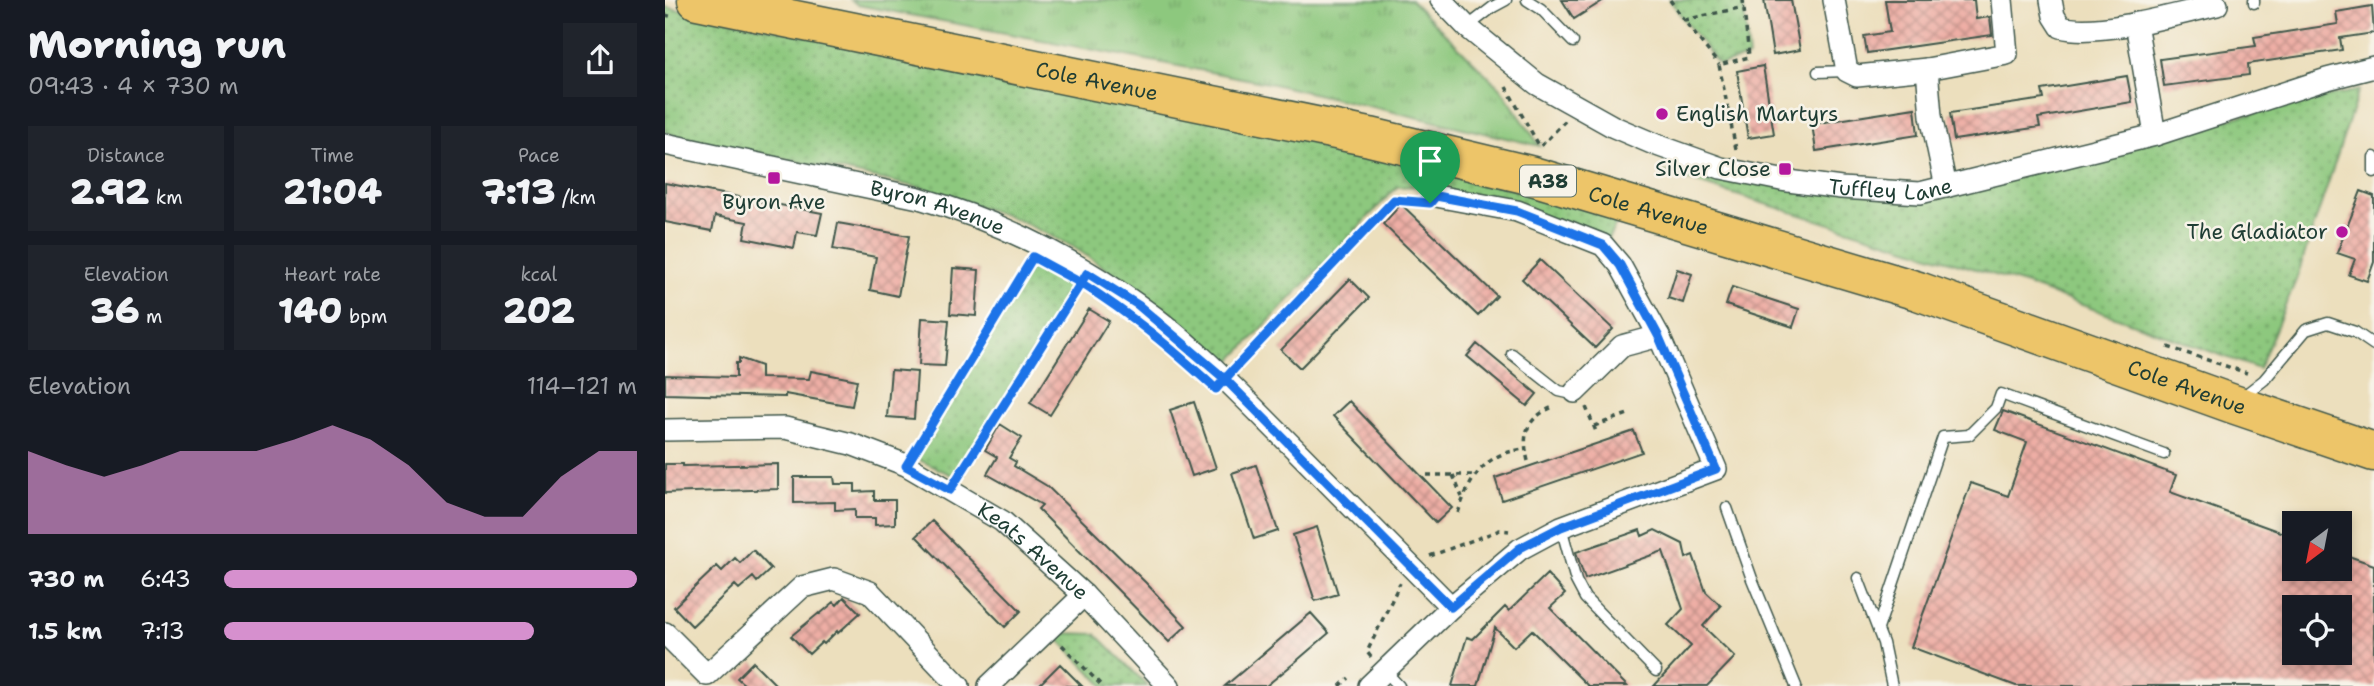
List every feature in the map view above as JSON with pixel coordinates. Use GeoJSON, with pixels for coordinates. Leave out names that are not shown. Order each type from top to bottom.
{"type":"FeatureCollection","features":[{"type":"Feature","properties":{"kind":"highway","name":"Cole Avenue"},"geometry":{"type":"LineString","coordinates":[[697,0],[1370,137],[1529,176],[1918,291],[2374,452]]}},
{"type":"Feature","properties":{"kind":"street","name":"Tuffley Lane"},"geometry":{"type":"LineString","coordinates":[[1441,0],[1467,27],[1538,84],[1614,127],[1711,165],[1781,180],[1841,188],[1920,193],[2155,135],[2327,79],[2374,67]]}},
{"type":"Feature","properties":{"kind":"street"},"geometry":{"type":"LineString","coordinates":[[1834,0],[1847,71],[1857,76],[1927,69],[2007,54],[2002,0]]}},
{"type":"Feature","properties":{"kind":"street"},"geometry":{"type":"LineString","coordinates":[[2051,0],[2054,16],[2061,27],[2074,30],[2136,23],[2217,3]]}},
{"type":"Feature","properties":{"kind":"street"},"geometry":{"type":"LineString","coordinates":[[2136,23],[2155,135]]}},
{"type":"Feature","properties":{"kind":"street"},"geometry":{"type":"LineString","coordinates":[[1927,69],[1931,116],[1946,187]]}},
{"type":"Feature","properties":{"kind":"street","name":"Byron Avenue"},"geometry":{"type":"LineString","coordinates":[[665,144],[950,207],[1039,246],[1087,273],[1138,305],[1225,379],[1451,607]]}},
{"type":"Feature","properties":{"kind":"street"},"geometry":{"type":"LineString","coordinates":[[1362,679],[1385,671],[1451,607],[1520,548],[1561,527],[1716,469],[1659,337],[1620,265],[1603,245],[1517,211],[1436,196]]}},
{"type":"Feature","properties":{"kind":"street"},"geometry":{"type":"LineString","coordinates":[[1574,399],[1622,346],[1659,337]]}},
{"type":"Feature","properties":{"kind":"street","name":"Keats Avenue"},"geometry":{"type":"LineString","coordinates":[[665,430],[785,428],[851,444],[906,466],[1002,521],[1084,595],[1169,686]]}},
{"type":"Feature","properties":{"kind":"street"},"geometry":{"type":"LineString","coordinates":[[665,633],[707,675],[802,587],[834,579],[870,592],[959,686]]}},
{"type":"Feature","properties":{"kind":"street"},"geometry":{"type":"LineString","coordinates":[[989,686],[1084,595]]}},
{"type":"Feature","properties":{"kind":"lane"},"geometry":{"type":"LineString","coordinates":[[1467,27],[1506,0]]}},
{"type":"Feature","properties":{"kind":"lane"},"geometry":{"type":"LineString","coordinates":[[1527,0],[1541,9],[1573,42]]}},
{"type":"Feature","properties":{"kind":"lane"},"geometry":{"type":"LineString","coordinates":[[1818,72],[1847,71]]}},
{"type":"Feature","properties":{"kind":"lane"},"geometry":{"type":"LineString","coordinates":[[2374,156],[2374,172]]}},
{"type":"Feature","properties":{"kind":"lane"},"geometry":{"type":"LineString","coordinates":[[2233,404],[2264,380],[2306,330],[2328,323],[2355,332],[2374,345]]}},
{"type":"Feature","properties":{"kind":"lane"},"geometry":{"type":"LineString","coordinates":[[1512,354],[1559,391],[1568,393],[1574,399]]}},
{"type":"Feature","properties":{"kind":"lane"},"geometry":{"type":"LineString","coordinates":[[1878,629],[1943,437],[1969,435],[1996,408],[2001,394],[2164,454]]}},
{"type":"Feature","properties":{"kind":"lane"},"geometry":{"type":"LineString","coordinates":[[1727,508],[1752,579],[1796,686]]}},
{"type":"Feature","properties":{"kind":"lane"},"geometry":{"type":"LineString","coordinates":[[1561,527],[1576,581],[1584,598],[1656,671]]}},
{"type":"Feature","properties":{"kind":"lane"},"geometry":{"type":"LineString","coordinates":[[1859,578],[1878,629],[1892,686]]}},
{"type":"Feature","properties":{"kind":"path"},"geometry":{"type":"LineString","coordinates":[[1670,0],[1720,65],[1740,172]]}},
{"type":"Feature","properties":{"kind":"path"},"geometry":{"type":"LineString","coordinates":[[1720,65],[1749,58],[1743,0]]}},
{"type":"Feature","properties":{"kind":"path"},"geometry":{"type":"LineString","coordinates":[[1683,20],[1744,7]]}},
{"type":"Feature","properties":{"kind":"path"},"geometry":{"type":"LineString","coordinates":[[1501,78],[1540,146],[1529,176]]}},
{"type":"Feature","properties":{"kind":"path"},"geometry":{"type":"LineString","coordinates":[[1225,379],[1394,200],[1430,203],[1436,196]]}},
{"type":"Feature","properties":{"kind":"path"},"geometry":{"type":"LineString","coordinates":[[906,466],[1033,257]]}},
{"type":"Feature","properties":{"kind":"path"},"geometry":{"type":"LineString","coordinates":[[950,490],[1087,273]]}},
{"type":"Feature","properties":{"kind":"path"},"geometry":{"type":"LineString","coordinates":[[1528,461],[1524,442],[1527,429],[1538,414],[1574,399],[1597,434]]}},
{"type":"Feature","properties":{"kind":"path"},"geometry":{"type":"LineString","coordinates":[[1594,426],[1628,414]]}},
{"type":"Feature","properties":{"kind":"path"},"geometry":{"type":"LineString","coordinates":[[1458,513],[1475,475],[1486,463],[1507,453],[1525,449]]}},
{"type":"Feature","properties":{"kind":"path"},"geometry":{"type":"LineString","coordinates":[[1427,475],[1475,475]]}},
{"type":"Feature","properties":{"kind":"path"},"geometry":{"type":"LineString","coordinates":[[1453,475],[1463,499]]}},
{"type":"Feature","properties":{"kind":"path"},"geometry":{"type":"LineString","coordinates":[[1385,671],[1367,652],[1410,565],[1500,530],[1509,531],[1520,548]]}},
{"type":"Feature","properties":{"kind":"path"},"geometry":{"type":"LineString","coordinates":[[1059,641],[1102,686]]}},
{"type":"Feature","properties":{"kind":"path"},"geometry":{"type":"LineString","coordinates":[[1379,649],[1385,671]]}},
{"type":"Feature","properties":{"kind":"path"},"geometry":{"type":"LineString","coordinates":[[1364,664],[1385,671]]}},
{"type":"Feature","properties":{"kind":"path"},"geometry":{"type":"LineString","coordinates":[[1340,686],[1362,679]]}},
{"type":"Feature","properties":{"kind":"green space"},"geometry":{"type":"Polygon","coordinates":[[[851,0],[1411,0],[1501,89],[1540,146],[1273,84],[858,5],[851,0]]]}},
{"type":"Feature","properties":{"kind":"green space"},"geometry":{"type":"Polygon","coordinates":[[[1670,0],[1743,0],[1749,57],[1719,65],[1670,0]]]}},
{"type":"Feature","properties":{"kind":"green space"},"geometry":{"type":"Polygon","coordinates":[[[665,7],[1408,161],[1620,218],[1607,240],[1592,231],[1418,186],[1397,187],[1227,365],[1130,285],[1072,246],[1016,219],[927,189],[665,133],[665,7]]]}},
{"type":"Feature","properties":{"kind":"green space"},"geometry":{"type":"Polygon","coordinates":[[[2359,90],[2296,280],[2259,369],[2024,284],[1662,172],[1721,168],[1920,193],[2155,135],[2359,90]]]}},
{"type":"Feature","properties":{"kind":"green space"},"geometry":{"type":"Polygon","coordinates":[[[1033,264],[1076,285],[954,476],[917,459],[914,455],[1033,264]]]}},
{"type":"Feature","properties":{"kind":"green space"},"geometry":{"type":"Polygon","coordinates":[[[1062,633],[1096,634],[1148,686],[1104,686],[1057,638],[1062,633]]]}},
{"type":"Feature","properties":{"kind":"building"},"geometry":{"type":"Polygon","coordinates":[[[1562,0],[1604,0],[1574,19],[1562,0]]]}},
{"type":"Feature","properties":{"kind":"building"},"geometry":{"type":"Polygon","coordinates":[[[1764,0],[1791,0],[1800,50],[1773,55],[1764,0]]]}},
{"type":"Feature","properties":{"kind":"building"},"geometry":{"type":"Polygon","coordinates":[[[1885,0],[1974,0],[1976,19],[1990,17],[1992,35],[1867,53],[1864,36],[1890,32],[1885,0]]]}},
{"type":"Feature","properties":{"kind":"building"},"geometry":{"type":"Polygon","coordinates":[[[2372,6],[2374,33],[2340,38],[2342,50],[2248,64],[2249,75],[2164,86],[2160,59],[2256,46],[2254,37],[2338,24],[2336,12],[2372,6]]]}},
{"type":"Feature","properties":{"kind":"building"},"geometry":{"type":"Polygon","coordinates":[[[1763,66],[1774,134],[1748,138],[1737,71],[1763,66]]]}},
{"type":"Feature","properties":{"kind":"building"},"geometry":{"type":"Polygon","coordinates":[[[2127,76],[2132,102],[2038,118],[2040,127],[1954,140],[1950,113],[2044,99],[2042,90],[2127,76]]]}},
{"type":"Feature","properties":{"kind":"building"},"geometry":{"type":"Polygon","coordinates":[[[1915,108],[1918,135],[1816,151],[1812,124],[1915,108]]]}},
{"type":"Feature","properties":{"kind":"building"},"geometry":{"type":"Polygon","coordinates":[[[665,183],[822,213],[817,235],[797,232],[794,248],[744,238],[747,222],[715,216],[712,231],[665,222],[665,183]]]}},
{"type":"Feature","properties":{"kind":"building"},"geometry":{"type":"Polygon","coordinates":[[[2361,191],[2374,196],[2374,262],[2367,281],[2349,275],[2355,259],[2337,253],[2361,191]]]}},
{"type":"Feature","properties":{"kind":"building"},"geometry":{"type":"Polygon","coordinates":[[[1401,204],[1497,296],[1478,316],[1383,224],[1401,204]]]}},
{"type":"Feature","properties":{"kind":"building"},"geometry":{"type":"Polygon","coordinates":[[[838,223],[909,236],[898,296],[870,290],[876,257],[833,249],[838,223]]]}},
{"type":"Feature","properties":{"kind":"building"},"geometry":{"type":"Polygon","coordinates":[[[1540,260],[1613,329],[1595,348],[1522,279],[1540,260]]]}},
{"type":"Feature","properties":{"kind":"building"},"geometry":{"type":"Polygon","coordinates":[[[953,268],[979,270],[976,316],[950,314],[953,268]]]}},
{"type":"Feature","properties":{"kind":"building"},"geometry":{"type":"Polygon","coordinates":[[[1677,269],[1692,274],[1683,303],[1668,298],[1677,269]]]}},
{"type":"Feature","properties":{"kind":"building"},"geometry":{"type":"Polygon","coordinates":[[[1350,279],[1369,298],[1300,368],[1281,350],[1350,279]]]}},
{"type":"Feature","properties":{"kind":"building"},"geometry":{"type":"Polygon","coordinates":[[[1732,287],[1799,309],[1793,327],[1726,305],[1732,287]]]}},
{"type":"Feature","properties":{"kind":"building"},"geometry":{"type":"Polygon","coordinates":[[[1089,309],[1109,321],[1050,415],[1030,403],[1089,309]]]}},
{"type":"Feature","properties":{"kind":"building"},"geometry":{"type":"Polygon","coordinates":[[[922,318],[949,320],[945,366],[919,365],[922,318]]]}},
{"type":"Feature","properties":{"kind":"building"},"geometry":{"type":"Polygon","coordinates":[[[1477,344],[1537,394],[1527,406],[1467,356],[1477,344]]]}},
{"type":"Feature","properties":{"kind":"building"},"geometry":{"type":"Polygon","coordinates":[[[739,358],[761,366],[761,378],[809,379],[811,371],[857,380],[852,406],[785,394],[785,397],[665,394],[665,375],[736,377],[736,363],[739,363],[739,358]]]}},
{"type":"Feature","properties":{"kind":"building"},"geometry":{"type":"Polygon","coordinates":[[[891,370],[917,372],[914,419],[887,417],[891,370]]]}},
{"type":"Feature","properties":{"kind":"building"},"geometry":{"type":"Polygon","coordinates":[[[1349,401],[1452,508],[1436,523],[1333,416],[1349,401]]]}},
{"type":"Feature","properties":{"kind":"building"},"geometry":{"type":"Polygon","coordinates":[[[1194,402],[1216,468],[1192,476],[1170,410],[1194,402]]]}},
{"type":"Feature","properties":{"kind":"building"},"geometry":{"type":"Polygon","coordinates":[[[2003,411],[2176,475],[2170,492],[2282,533],[2282,581],[2352,581],[2352,557],[2374,565],[2374,686],[2016,686],[1911,647],[1971,483],[2008,496],[2027,442],[1995,430],[2003,411]]]}},
{"type":"Feature","properties":{"kind":"building"},"geometry":{"type":"Polygon","coordinates":[[[1000,424],[1022,438],[1009,458],[1016,462],[1014,466],[1047,486],[1186,626],[1169,642],[1038,509],[1042,505],[987,474],[997,457],[985,450],[1000,424]]]}},
{"type":"Feature","properties":{"kind":"building"},"geometry":{"type":"Polygon","coordinates":[[[1634,431],[1642,452],[1502,500],[1495,478],[1634,431]]]}},
{"type":"Feature","properties":{"kind":"building"},"geometry":{"type":"Polygon","coordinates":[[[665,464],[778,464],[778,489],[665,493],[665,464]]]}},
{"type":"Feature","properties":{"kind":"building"},"geometry":{"type":"Polygon","coordinates":[[[1256,465],[1278,531],[1254,539],[1232,473],[1256,465]]]}},
{"type":"Feature","properties":{"kind":"building"},"geometry":{"type":"Polygon","coordinates":[[[794,477],[834,477],[835,484],[855,484],[855,492],[874,491],[874,500],[895,500],[895,524],[875,525],[875,518],[855,518],[855,509],[835,510],[835,502],[794,503],[794,477]]]}},
{"type":"Feature","properties":{"kind":"building"},"geometry":{"type":"Polygon","coordinates":[[[932,521],[1021,611],[1005,627],[916,536],[932,521]]]}},
{"type":"Feature","properties":{"kind":"building"},"geometry":{"type":"Polygon","coordinates":[[[1317,527],[1338,594],[1315,601],[1293,535],[1317,527]]]}},
{"type":"Feature","properties":{"kind":"building"},"geometry":{"type":"Polygon","coordinates":[[[1640,530],[1642,536],[1655,530],[1683,544],[1686,558],[1693,555],[1706,592],[1721,606],[1703,626],[1735,657],[1707,686],[1654,686],[1691,646],[1668,625],[1683,609],[1663,551],[1585,579],[1576,552],[1640,530]]]}},
{"type":"Feature","properties":{"kind":"building"},"geometry":{"type":"Polygon","coordinates":[[[753,550],[771,569],[757,582],[753,577],[739,589],[735,585],[692,626],[674,607],[717,566],[722,571],[735,558],[740,563],[753,550]]]}},
{"type":"Feature","properties":{"kind":"building"},"geometry":{"type":"Polygon","coordinates":[[[1547,574],[1565,594],[1550,608],[1627,686],[1588,686],[1532,630],[1514,647],[1495,628],[1478,686],[1452,686],[1467,637],[1473,639],[1505,607],[1509,611],[1547,574]]]}},
{"type":"Feature","properties":{"kind":"building"},"geometry":{"type":"Polygon","coordinates":[[[844,597],[860,613],[809,654],[791,636],[834,602],[837,605],[844,597]]]}},
{"type":"Feature","properties":{"kind":"building"},"geometry":{"type":"Polygon","coordinates":[[[1311,613],[1329,633],[1293,664],[1266,686],[1225,686],[1311,613]]]}},
{"type":"Feature","properties":{"kind":"building"},"geometry":{"type":"Polygon","coordinates":[[[753,662],[777,686],[746,686],[737,678],[753,662]]]}},
{"type":"Feature","properties":{"kind":"building"},"geometry":{"type":"Polygon","coordinates":[[[1060,664],[1082,686],[1038,686],[1060,664]]]}},
{"type":"Feature","properties":{"kind":"place","name":"English Martyrs"},"geometry":{"type":"Point","coordinates":[1662,114]}},
{"type":"Feature","properties":{"kind":"place","name":"Silver Close"},"geometry":{"type":"Point","coordinates":[1785,169]}},
{"type":"Feature","properties":{"kind":"place","name":"Byron Ave"},"geometry":{"type":"Point","coordinates":[774,178]}},
{"type":"Feature","properties":{"kind":"place","name":"The Gladiator"},"geometry":{"type":"Point","coordinates":[2342,232]}},
{"type":"Feature","properties":{"kind":"route"},"geometry":{"type":"LineString","coordinates":[[1430,203],[1394,200],[1234,369],[1225,379],[1219,386],[1216,389],[1163,340],[1081,283],[950,490],[906,466],[1033,257],[1081,283],[1087,273],[1138,305],[1181,340],[1225,379],[1451,607],[1520,548],[1561,527],[1716,469],[1659,337],[1620,265],[1603,245],[1517,211],[1436,196],[1430,203]]}}]}
